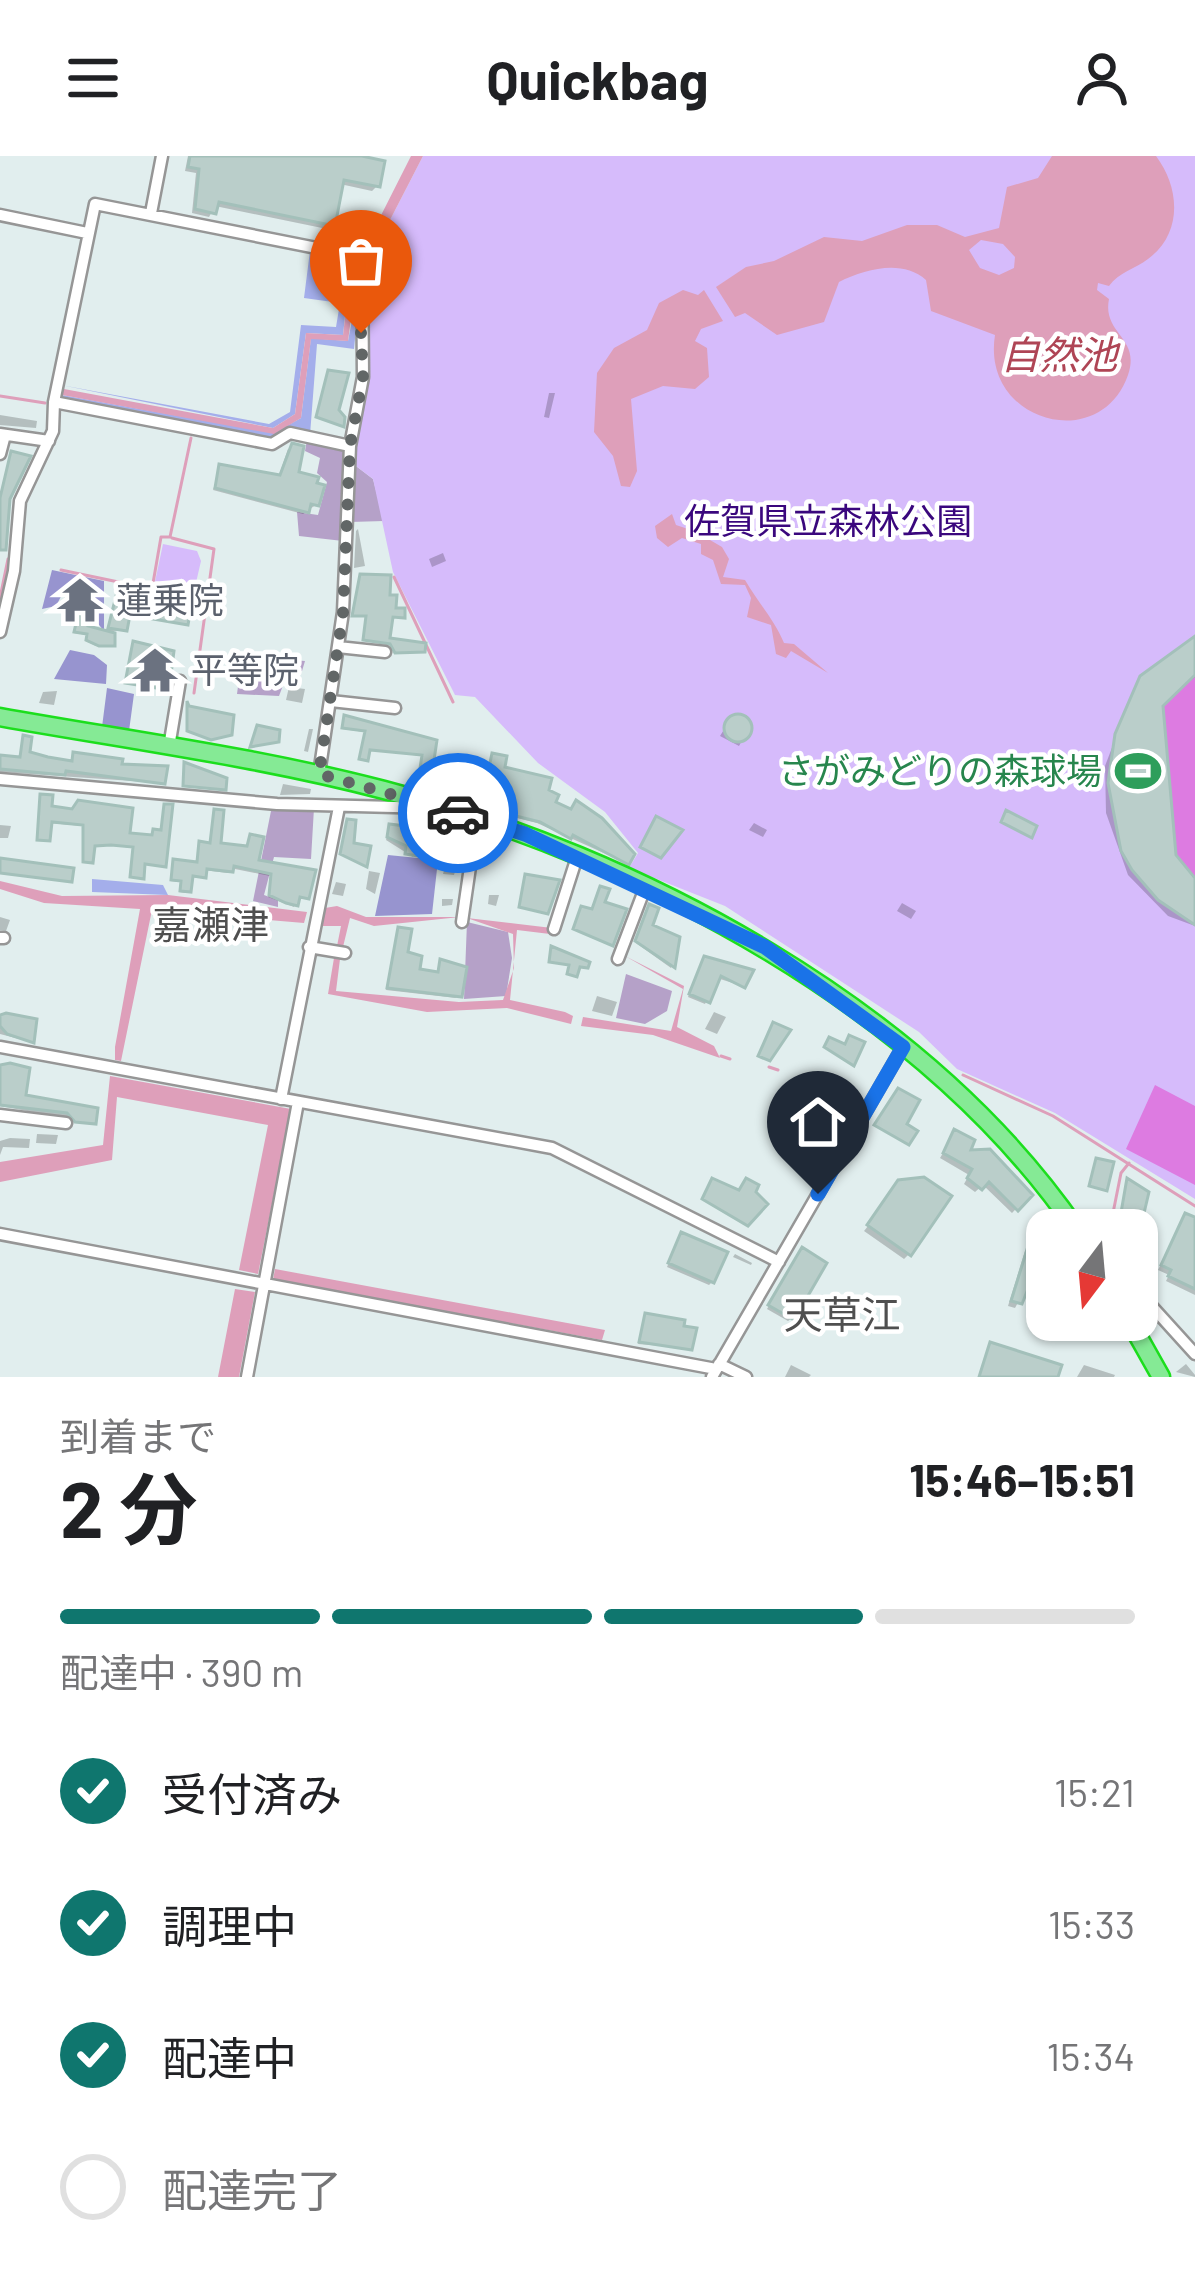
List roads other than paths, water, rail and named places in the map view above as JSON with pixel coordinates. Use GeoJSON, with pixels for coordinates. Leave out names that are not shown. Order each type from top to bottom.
{"type":"FeatureCollection","features":[{"type":"Feature","properties":{"kind":"highway"},"geometry":{"type":"LineString","coordinates":[[0,717],[319,774],[477,819],[646,888],[765,947],[903,1047],[1023,1159],[1061,1209]]}},
{"type":"Feature","properties":{"kind":"highway"},"geometry":{"type":"LineString","coordinates":[[1141,1341],[1161,1377]]}},
{"type":"Feature","properties":{"kind":"street"},"geometry":{"type":"LineString","coordinates":[[151,213],[162,156]]}},
{"type":"Feature","properties":{"kind":"street"},"geometry":{"type":"LineString","coordinates":[[0,632],[20,501],[49,441],[95,204],[366,262],[363,377],[350,446],[338,646],[319,774]]}},
{"type":"Feature","properties":{"kind":"street"},"geometry":{"type":"LineString","coordinates":[[0,214],[88,233]]}},
{"type":"Feature","properties":{"kind":"street"},"geometry":{"type":"LineString","coordinates":[[53,402],[272,444],[290,434],[350,446]]}},
{"type":"Feature","properties":{"kind":"street"},"geometry":{"type":"LineString","coordinates":[[0,454],[2,434],[49,441]]}},
{"type":"Feature","properties":{"kind":"street"},"geometry":{"type":"LineString","coordinates":[[338,646],[385,652]]}},
{"type":"Feature","properties":{"kind":"street"},"geometry":{"type":"LineString","coordinates":[[169,747],[180,681]]}},
{"type":"Feature","properties":{"kind":"street"},"geometry":{"type":"LineString","coordinates":[[331,701],[395,708]]}},
{"type":"Feature","properties":{"kind":"street"},"geometry":{"type":"LineString","coordinates":[[0,779],[339,807],[442,808]]}},
{"type":"Feature","properties":{"kind":"street"},"geometry":{"type":"LineString","coordinates":[[281,1099],[339,807]]}},
{"type":"Feature","properties":{"kind":"street"},"geometry":{"type":"LineString","coordinates":[[462,919],[477,819]]}},
{"type":"Feature","properties":{"kind":"street"},"geometry":{"type":"LineString","coordinates":[[554,929],[577,857]]}},
{"type":"Feature","properties":{"kind":"street"},"geometry":{"type":"LineString","coordinates":[[620,955],[646,888]]}},
{"type":"Feature","properties":{"kind":"street"},"geometry":{"type":"LineString","coordinates":[[309,947],[340,952]]}},
{"type":"Feature","properties":{"kind":"street"},"geometry":{"type":"LineString","coordinates":[[0,1047],[552,1148],[779,1262]]}},
{"type":"Feature","properties":{"kind":"street"},"geometry":{"type":"LineString","coordinates":[[716,1370],[903,1047]]}},
{"type":"Feature","properties":{"kind":"street"},"geometry":{"type":"LineString","coordinates":[[247,1377],[253,1281],[298,1102]]}},
{"type":"Feature","properties":{"kind":"street"},"geometry":{"type":"LineString","coordinates":[[0,1115],[66,1123]]}},
{"type":"Feature","properties":{"kind":"street"},"geometry":{"type":"LineString","coordinates":[[0,1234],[746,1377]]}},
{"type":"Feature","properties":{"kind":"street"},"geometry":{"type":"LineString","coordinates":[[1158,1313],[1195,1354]]}},
{"type":"Feature","properties":{"kind":"water"},"geometry":{"type":"Polygon","coordinates":[[[411,156],[423,156],[373,253],[364,249],[411,156]]]}},
{"type":"Feature","properties":{"kind":"water","name":"自然池"},"geometry":{"type":"Polygon","coordinates":[[[1052,156],[1156,156],[1170,182],[1172,223],[1159,248],[1109,286],[1098,283],[1097,290],[1109,299],[1111,320],[1126,343],[1131,362],[1114,400],[1093,415],[1046,418],[1024,407],[1006,389],[996,365],[995,335],[931,311],[926,280],[906,270],[872,270],[839,282],[824,322],[777,335],[745,313],[735,317],[716,287],[746,267],[774,261],[824,237],[862,241],[907,225],[937,225],[965,237],[999,228],[1007,187],[1038,178],[1052,156]],[[981,240],[969,250],[980,268],[999,275],[1014,268],[1015,257],[1003,244],[981,240]]]}},
{"type":"Feature","properties":{"kind":"water"},"geometry":{"type":"Polygon","coordinates":[[[351,267],[358,267],[348,341],[311,339],[301,418],[274,434],[62,395],[64,389],[273,428],[295,414],[306,333],[343,335],[351,267]]]}},
{"type":"Feature","properties":{"kind":"water"},"geometry":{"type":"Polygon","coordinates":[[[683,290],[698,295],[704,290],[723,321],[701,329],[695,341],[707,348],[709,377],[695,389],[663,386],[631,399],[637,471],[630,487],[621,486],[613,456],[594,432],[597,373],[614,348],[647,330],[659,303],[683,290]]]}},
{"type":"Feature","properties":{"kind":"water"},"geometry":{"type":"Polygon","coordinates":[[[672,514],[676,525],[688,529],[691,536],[698,533],[722,547],[729,559],[723,577],[745,580],[784,643],[794,644],[828,673],[791,651],[786,658],[776,654],[771,625],[747,617],[751,598],[745,585],[721,584],[713,560],[701,554],[701,544],[682,538],[668,547],[657,538],[655,526],[672,514]]]}},
{"type":"Feature","properties":{"kind":"water"},"geometry":{"type":"Polygon","coordinates":[[[0,881],[62,896],[168,895],[307,912],[304,923],[152,910],[121,1061],[115,1060],[115,1047],[140,909],[44,903],[0,889],[0,881]]]}},
{"type":"Feature","properties":{"kind":"water"},"geometry":{"type":"Polygon","coordinates":[[[337,906],[366,917],[460,917],[374,926],[350,918],[343,947],[337,946],[341,926],[321,926],[325,908],[337,906]]]}},
{"type":"Feature","properties":{"kind":"water"},"geometry":{"type":"Polygon","coordinates":[[[467,918],[552,928],[550,934],[517,930],[514,962],[513,934],[467,918]]]}},
{"type":"Feature","properties":{"kind":"water"},"geometry":{"type":"Polygon","coordinates":[[[625,956],[684,986],[677,1027],[714,1046],[720,1058],[653,1035],[581,1026],[583,1017],[671,1031],[683,989],[625,956]]]}},
{"type":"Feature","properties":{"kind":"water"},"geometry":{"type":"Polygon","coordinates":[[[334,958],[340,959],[336,991],[459,1002],[503,1000],[513,971],[510,1000],[565,1012],[573,1016],[571,1024],[507,1008],[427,1012],[328,994],[334,958]]]}},
{"type":"Feature","properties":{"kind":"water"},"geometry":{"type":"Polygon","coordinates":[[[110,1076],[291,1109],[258,1274],[239,1270],[268,1125],[117,1097],[112,1160],[0,1182],[0,1162],[103,1145],[110,1076]]]}},
{"type":"Feature","properties":{"kind":"water"},"geometry":{"type":"Polygon","coordinates":[[[275,1269],[605,1330],[602,1340],[273,1280],[275,1269]]]}},
{"type":"Feature","properties":{"kind":"water"},"geometry":{"type":"Polygon","coordinates":[[[235,1289],[255,1292],[239,1377],[218,1377],[235,1289]]]}},
{"type":"Feature","properties":{"kind":"waterway"},"geometry":{"type":"LineString","coordinates":[[0,396],[45,403]]}},
{"type":"Feature","properties":{"kind":"waterway"},"geometry":{"type":"LineString","coordinates":[[61,570],[152,589],[161,537],[170,537],[191,438]]}},
{"type":"Feature","properties":{"kind":"waterway"},"geometry":{"type":"LineString","coordinates":[[172,538],[214,549],[194,693]]}},
{"type":"Feature","properties":{"kind":"waterway"},"geometry":{"type":"LineString","coordinates":[[0,598],[8,559]]}},
{"type":"Feature","properties":{"kind":"waterway"},"geometry":{"type":"LineString","coordinates":[[394,577],[453,702]]}},
{"type":"Feature","properties":{"kind":"waterway"},"geometry":{"type":"LineString","coordinates":[[721,1056],[730,1059]]}},
{"type":"Feature","properties":{"kind":"waterway"},"geometry":{"type":"LineString","coordinates":[[769,1067],[778,1070]]}},
{"type":"Feature","properties":{"kind":"waterway"},"geometry":{"type":"LineString","coordinates":[[963,1075],[1053,1116],[1195,1206]]}},
{"type":"Feature","properties":{"kind":"waterway"},"geometry":{"type":"LineString","coordinates":[[1114,1209],[1121,1173],[1129,1163]]}},
{"type":"Feature","properties":{"kind":"place","name":"蓮乗院"},"geometry":{"type":"Point","coordinates":[80,600]}},
{"type":"Feature","properties":{"kind":"place","name":"平等院"},"geometry":{"type":"Point","coordinates":[155,670]}},
{"type":"Feature","properties":{"kind":"place","name":"さがみどりの森球場"},"geometry":{"type":"Point","coordinates":[1138,771]}},
{"type":"Feature","properties":{"kind":"district","name":"嘉瀬津"},"geometry":{"type":"Point","coordinates":[211,925]}},
{"type":"Feature","properties":{"kind":"district","name":"天草江"},"geometry":{"type":"Point","coordinates":[842,1315]}},
{"type":"Feature","properties":{"kind":"park label","name":"佐賀県立森林公園"},"geometry":{"type":"Point","coordinates":[828,521]}}]}
